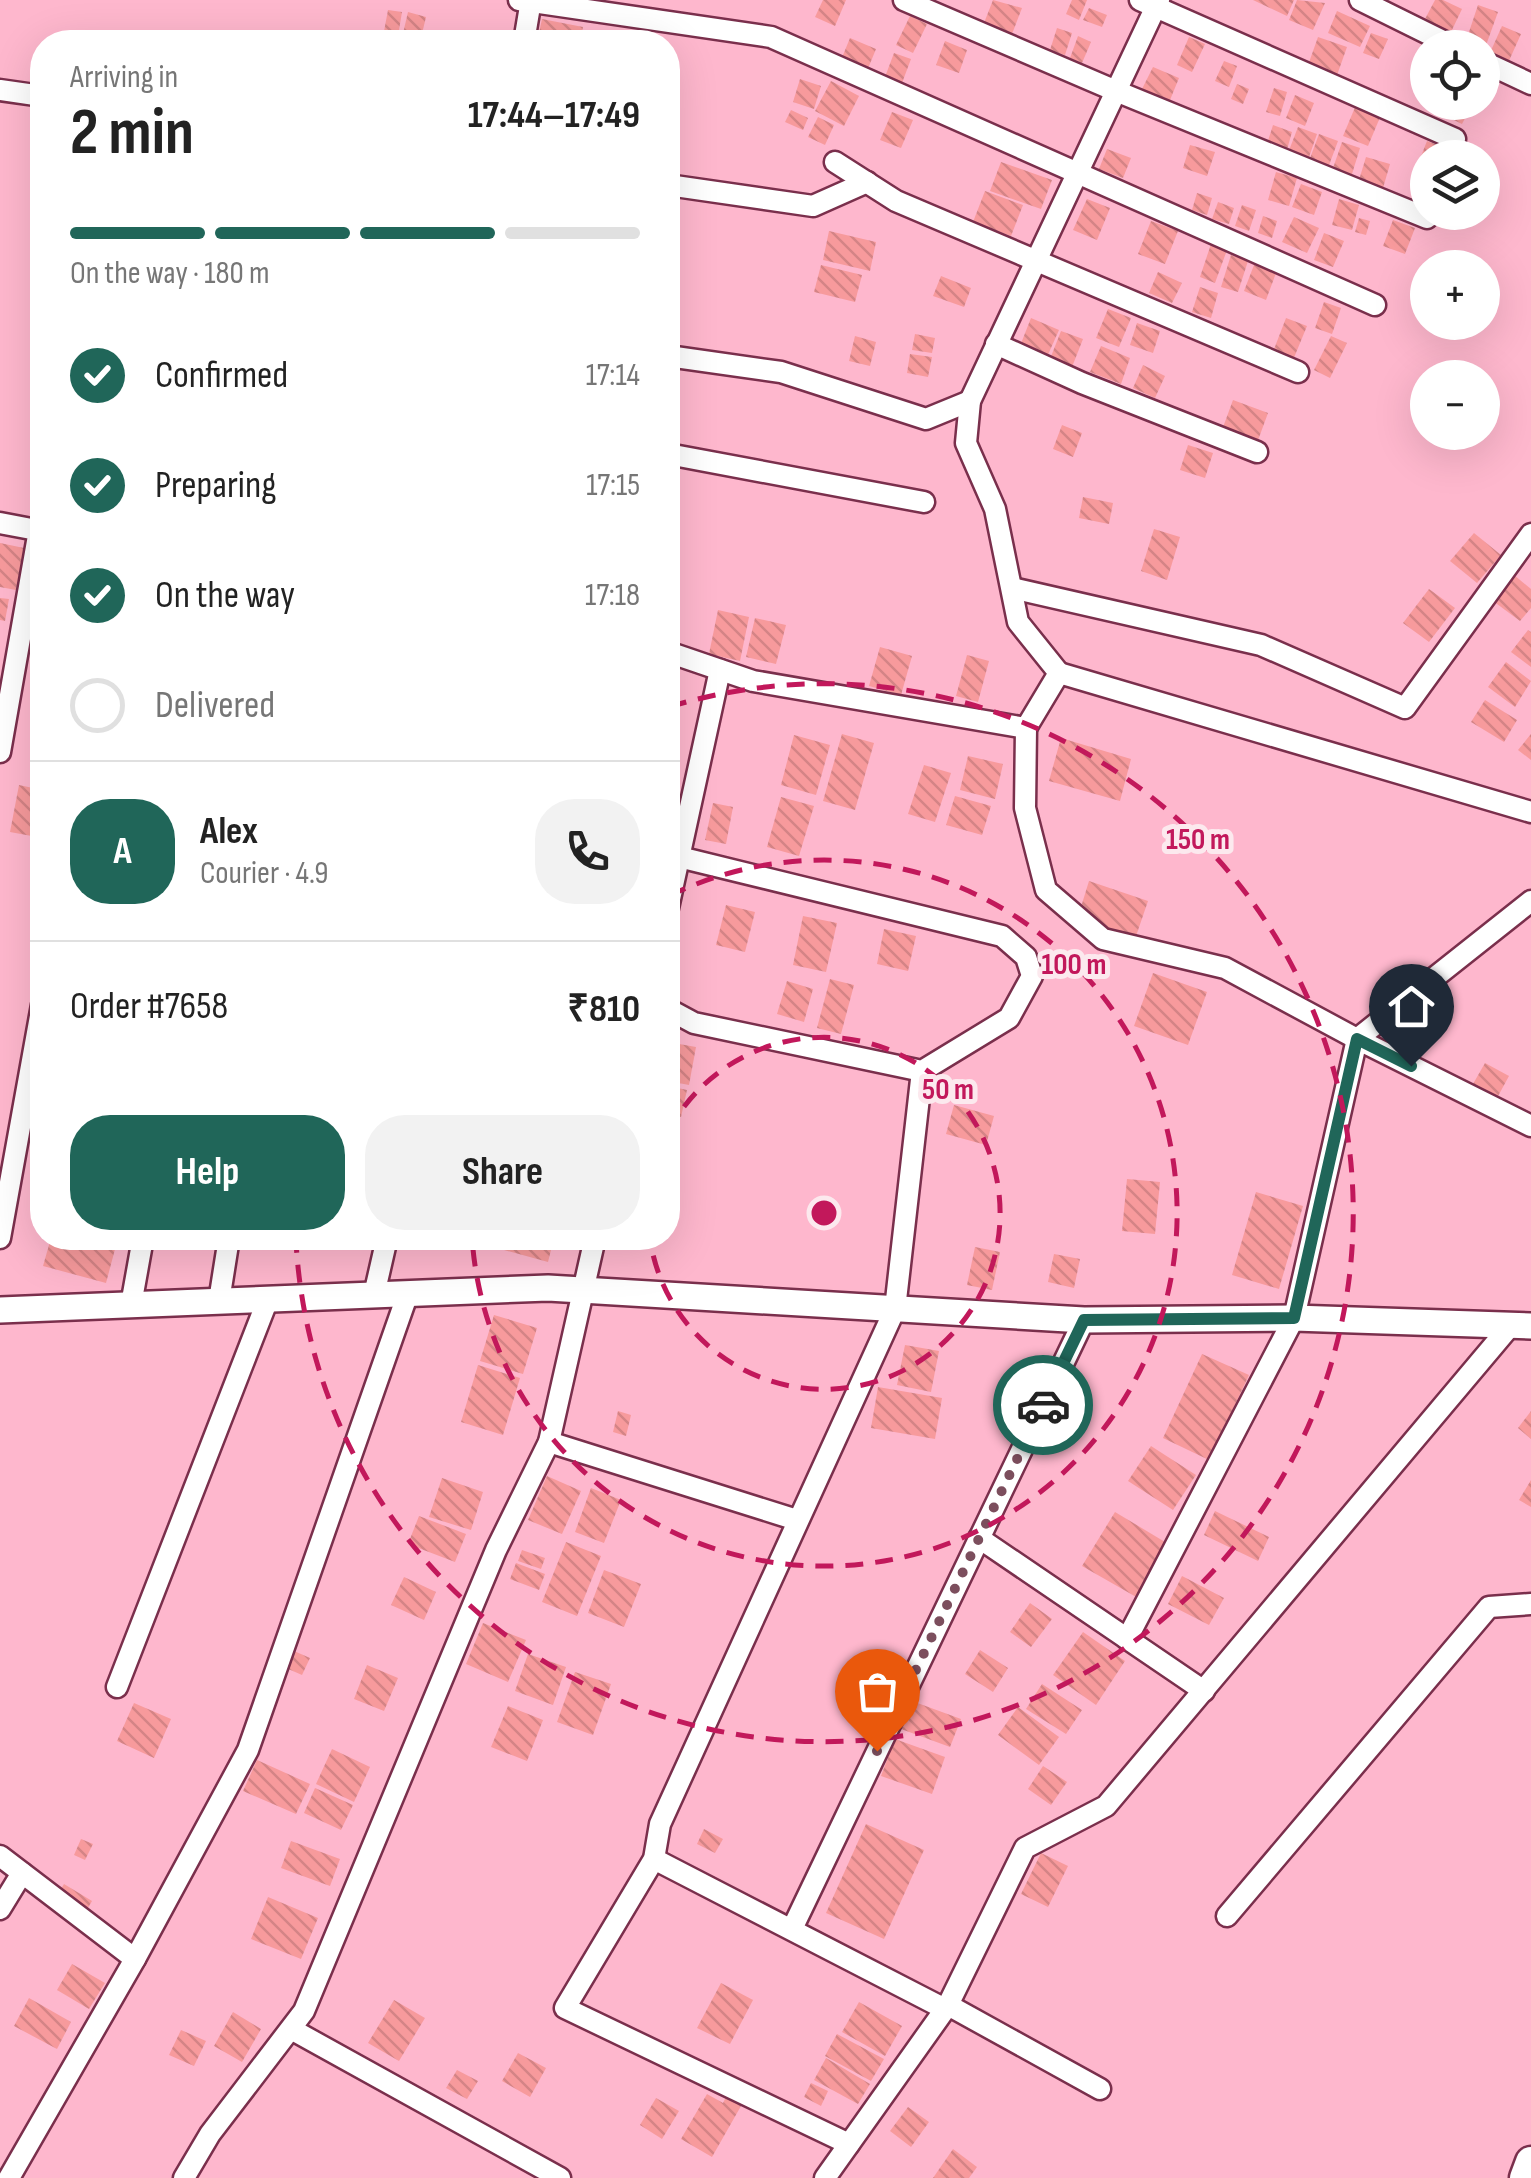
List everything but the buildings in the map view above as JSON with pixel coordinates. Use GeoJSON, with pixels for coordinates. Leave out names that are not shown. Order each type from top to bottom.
{"type":"FeatureCollection","features":[{"type":"Feature","properties":{"kind":"main road"},"geometry":{"type":"LineString","coordinates":[[1525,2178],[1531,2162]]}},
{"type":"Feature","properties":{"kind":"street"},"geometry":{"type":"LineString","coordinates":[[525,30],[527,0],[772,37],[1376,304]]}},
{"type":"Feature","properties":{"kind":"street"},"geometry":{"type":"LineString","coordinates":[[904,0],[1410,211]]}},
{"type":"Feature","properties":{"kind":"street"},"geometry":{"type":"LineString","coordinates":[[1360,0],[1421,30]]}},
{"type":"Feature","properties":{"kind":"street"},"geometry":{"type":"LineString","coordinates":[[1454,139],[1151,2],[1116,91],[970,401],[966,443],[995,509],[1018,622],[1059,673],[1531,812]]}},
{"type":"Feature","properties":{"kind":"street"},"geometry":{"type":"LineString","coordinates":[[1500,69],[1531,84]]}},
{"type":"Feature","properties":{"kind":"street"},"geometry":{"type":"LineString","coordinates":[[0,90],[30,94]]}},
{"type":"Feature","properties":{"kind":"street"},"geometry":{"type":"LineString","coordinates":[[835,162],[896,200],[1298,372]]}},
{"type":"Feature","properties":{"kind":"street"},"geometry":{"type":"LineString","coordinates":[[680,187],[813,206],[867,182]]}},
{"type":"Feature","properties":{"kind":"street"},"geometry":{"type":"LineString","coordinates":[[996,344],[1082,384],[1257,452]]}},
{"type":"Feature","properties":{"kind":"street"},"geometry":{"type":"LineString","coordinates":[[680,358],[781,372],[926,419],[970,401]]}},
{"type":"Feature","properties":{"kind":"street"},"geometry":{"type":"LineString","coordinates":[[680,456],[924,502]]}},
{"type":"Feature","properties":{"kind":"street"},"geometry":{"type":"LineString","coordinates":[[0,522],[30,529]]}},
{"type":"Feature","properties":{"kind":"street"},"geometry":{"type":"LineString","coordinates":[[1012,588],[1261,646],[1406,708],[1531,534]]}},
{"type":"Feature","properties":{"kind":"street"},"geometry":{"type":"LineString","coordinates":[[0,752],[30,586]]}},
{"type":"Feature","properties":{"kind":"street"},"geometry":{"type":"LineString","coordinates":[[680,656],[754,682],[1026,728]]}},
{"type":"Feature","properties":{"kind":"street"},"geometry":{"type":"LineString","coordinates":[[680,852],[720,670]]}},
{"type":"Feature","properties":{"kind":"street"},"geometry":{"type":"LineString","coordinates":[[1059,673],[1026,728],[1025,808],[1046,890],[1103,939],[1225,968],[1531,1126]]}},
{"type":"Feature","properties":{"kind":"street"},"geometry":{"type":"LineString","coordinates":[[680,857],[1002,936],[1026,957],[1032,976],[1009,1018],[922,1072],[694,1023],[680,1015]]}},
{"type":"Feature","properties":{"kind":"street"},"geometry":{"type":"LineString","coordinates":[[1128,1638],[1294,1318],[1357,1039],[1531,901]]}},
{"type":"Feature","properties":{"kind":"street"},"geometry":{"type":"LineString","coordinates":[[0,1238],[30,1072]]}},
{"type":"Feature","properties":{"kind":"street"},"geometry":{"type":"LineString","coordinates":[[849,2144],[565,2008],[654,1859],[660,1824],[895,1308],[922,1072]]}},
{"type":"Feature","properties":{"kind":"street"},"geometry":{"type":"LineString","coordinates":[[131,1305],[141,1250]]}},
{"type":"Feature","properties":{"kind":"street"},"geometry":{"type":"LineString","coordinates":[[218,1302],[227,1250]]}},
{"type":"Feature","properties":{"kind":"street"},"geometry":{"type":"LineString","coordinates":[[374,1295],[384,1250]]}},
{"type":"Feature","properties":{"kind":"street"},"geometry":{"type":"LineString","coordinates":[[184,2178],[210,2134],[304,2012],[496,1550],[549,1442],[592,1250]]}},
{"type":"Feature","properties":{"kind":"street"},"geometry":{"type":"LineString","coordinates":[[0,1310],[548,1288],[1084,1320],[1294,1318],[1521,1326]]}},
{"type":"Feature","properties":{"kind":"street"},"geometry":{"type":"LineString","coordinates":[[8,2178],[135,1959],[248,1750],[408,1294]]}},
{"type":"Feature","properties":{"kind":"street"},"geometry":{"type":"LineString","coordinates":[[117,1687],[268,1299]]}},
{"type":"Feature","properties":{"kind":"street"},"geometry":{"type":"LineString","coordinates":[[792,1929],[1084,1320]]}},
{"type":"Feature","properties":{"kind":"street"},"geometry":{"type":"LineString","coordinates":[[825,2178],[946,2007],[1025,1848],[1106,1806],[1521,1326]]}},
{"type":"Feature","properties":{"kind":"street"},"geometry":{"type":"LineString","coordinates":[[549,1442],[797,1520]]}},
{"type":"Feature","properties":{"kind":"street"},"geometry":{"type":"LineString","coordinates":[[978,1538],[1204,1690]]}},
{"type":"Feature","properties":{"kind":"street"},"geometry":{"type":"LineString","coordinates":[[1227,1916],[1490,1607],[1531,1604]]}},
{"type":"Feature","properties":{"kind":"street"},"geometry":{"type":"LineString","coordinates":[[0,1856],[135,1959]]}},
{"type":"Feature","properties":{"kind":"street"},"geometry":{"type":"LineString","coordinates":[[654,1859],[1100,2089]]}},
{"type":"Feature","properties":{"kind":"street"},"geometry":{"type":"LineString","coordinates":[[0,1908],[22,1873]]}},
{"type":"Feature","properties":{"kind":"street"},"geometry":{"type":"LineString","coordinates":[[291,2029],[550,2176]]}},
{"type":"Feature","properties":{"kind":"way so far"},"geometry":{"type":"LineString","coordinates":[[877,1751],[1043,1405]]}},
{"type":"Feature","properties":{"kind":"route"},"geometry":{"type":"LineString","coordinates":[[1043,1405],[1084,1320],[1294,1318],[1357,1039],[1411,1066]]}}]}
